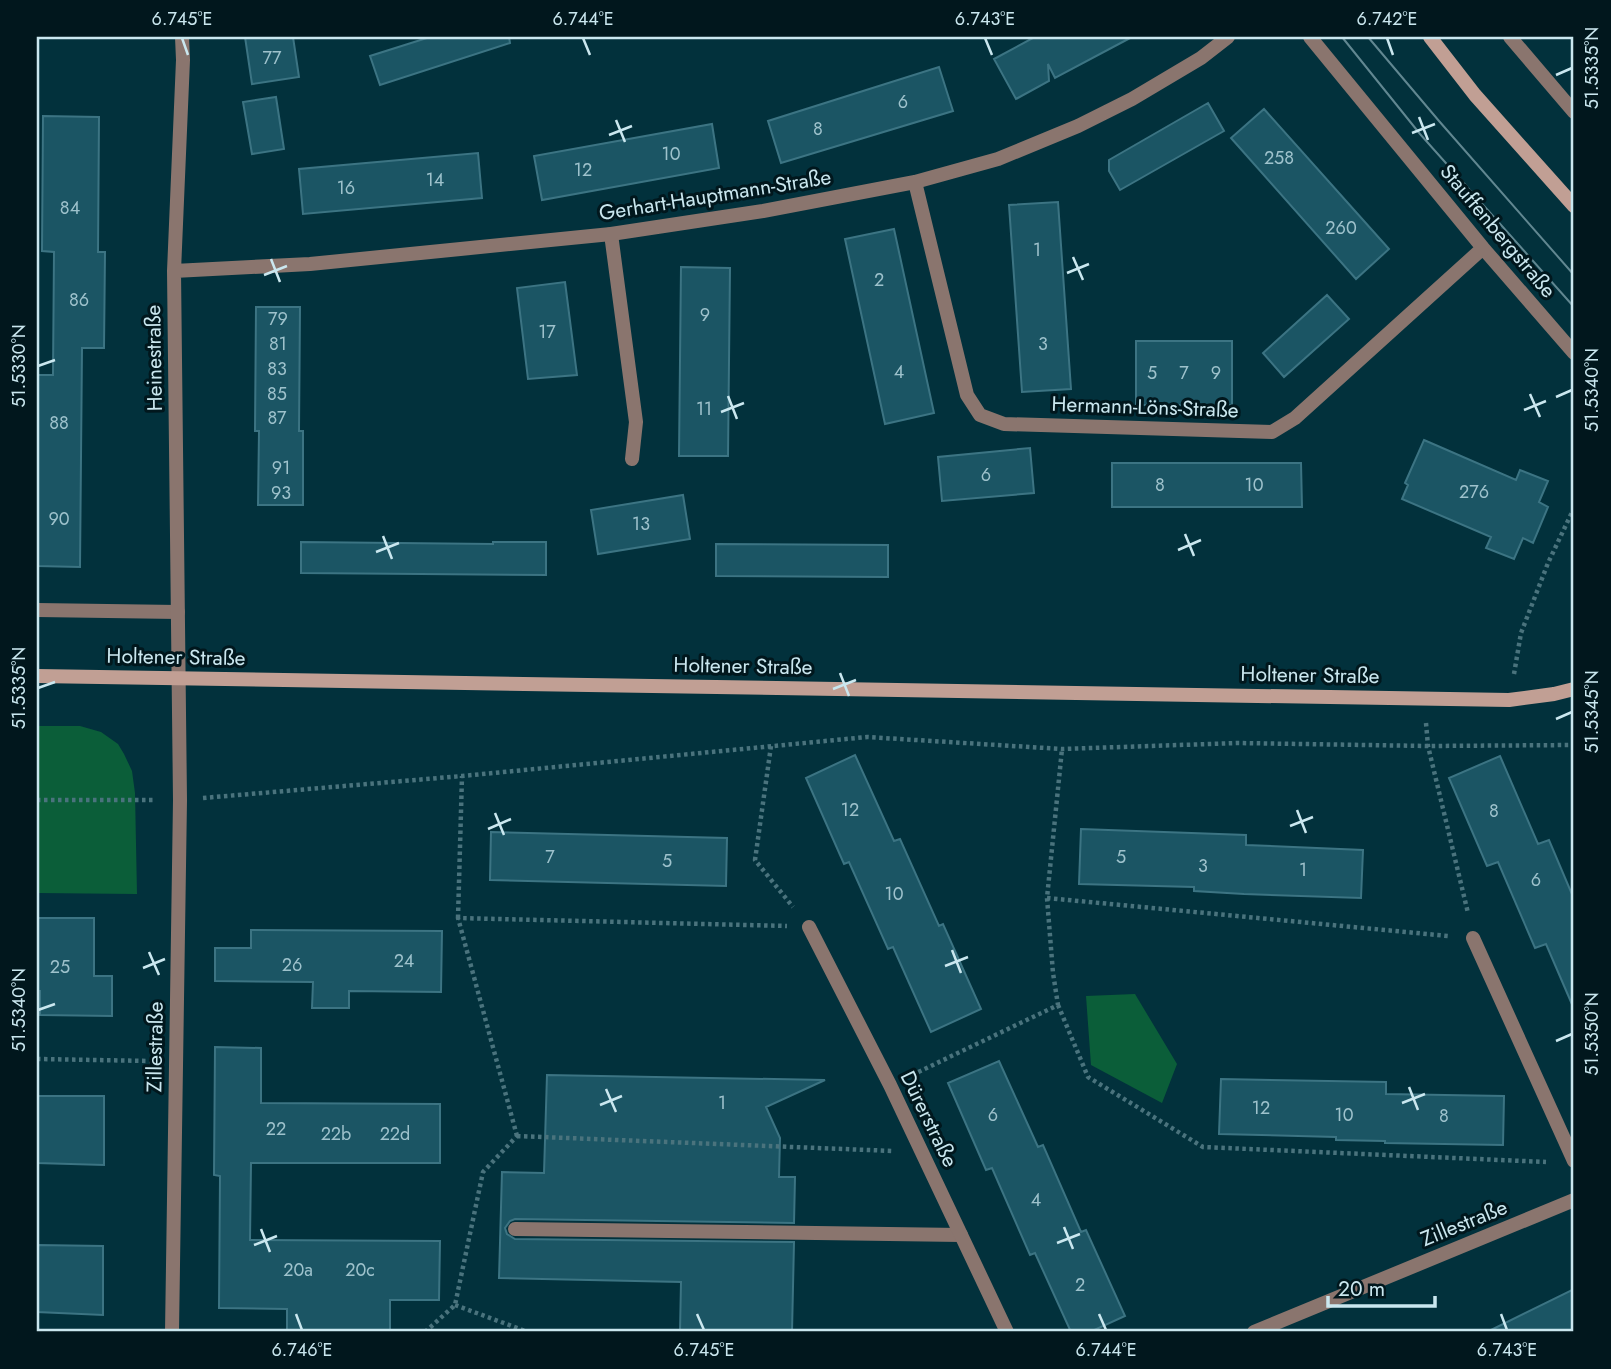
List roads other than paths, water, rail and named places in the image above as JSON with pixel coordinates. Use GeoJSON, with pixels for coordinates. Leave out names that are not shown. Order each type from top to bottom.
{"type":"FeatureCollection","features":[{"type":"Feature","properties":{"kind":"street","name":"Heinestraße"},"geometry":{"type":"LineString","coordinates":[[179,678],[174,271],[182,37]]}},
{"type":"Feature","properties":{"kind":"street","name":"Gerhart-Hauptmann-Straße"},"geometry":{"type":"LineString","coordinates":[[174,271],[310,264],[611,234],[763,211],[915,182],[998,159],[1079,126],[1132,99],[1201,58],[1228,37]]}},
{"type":"Feature","properties":{"kind":"street","name":"Stauffenbergstraße"},"geometry":{"type":"LineString","coordinates":[[1310,37],[1483,248],[1574,353]]}},
{"type":"Feature","properties":{"kind":"street"},"geometry":{"type":"LineString","coordinates":[[1430,37],[1475,95],[1574,206]]}},
{"type":"Feature","properties":{"kind":"street"},"geometry":{"type":"LineString","coordinates":[[1510,37],[1574,112]]}},
{"type":"Feature","properties":{"kind":"street","name":"Hermann-Löns-Straße"},"geometry":{"type":"LineString","coordinates":[[915,182],[967,396],[980,415],[1004,424],[1272,432],[1296,418],[1483,248]]}},
{"type":"Feature","properties":{"kind":"street"},"geometry":{"type":"LineString","coordinates":[[611,234],[636,422],[632,459]]}},
{"type":"Feature","properties":{"kind":"street"},"geometry":{"type":"LineString","coordinates":[[37,610],[178,612]]}},
{"type":"Feature","properties":{"kind":"street","name":"Holtener Straße"},"geometry":{"type":"LineString","coordinates":[[37,676],[1509,700],[1574,689]]}},
{"type":"Feature","properties":{"kind":"street","name":"Zillestraße"},"geometry":{"type":"LineString","coordinates":[[172,1332],[180,800],[179,678]]}},
{"type":"Feature","properties":{"kind":"street","name":"Dürerstraße"},"geometry":{"type":"LineString","coordinates":[[809,927],[890,1086],[1007,1332]]}},
{"type":"Feature","properties":{"kind":"street"},"geometry":{"type":"LineString","coordinates":[[1473,938],[1574,1161]]}},
{"type":"Feature","properties":{"kind":"street","name":"Zillestraße"},"geometry":{"type":"LineString","coordinates":[[1255,1332],[1574,1200]]}},
{"type":"Feature","properties":{"kind":"street"},"geometry":{"type":"LineString","coordinates":[[515,1228],[961,1235]]}},
{"type":"Feature","properties":{"kind":"tram line"},"geometry":{"type":"LineString","coordinates":[[1342,37],[1420,134],[1574,307]]}},
{"type":"Feature","properties":{"kind":"tram line"},"geometry":{"type":"LineString","coordinates":[[1368,37],[1574,275]]}}]}
